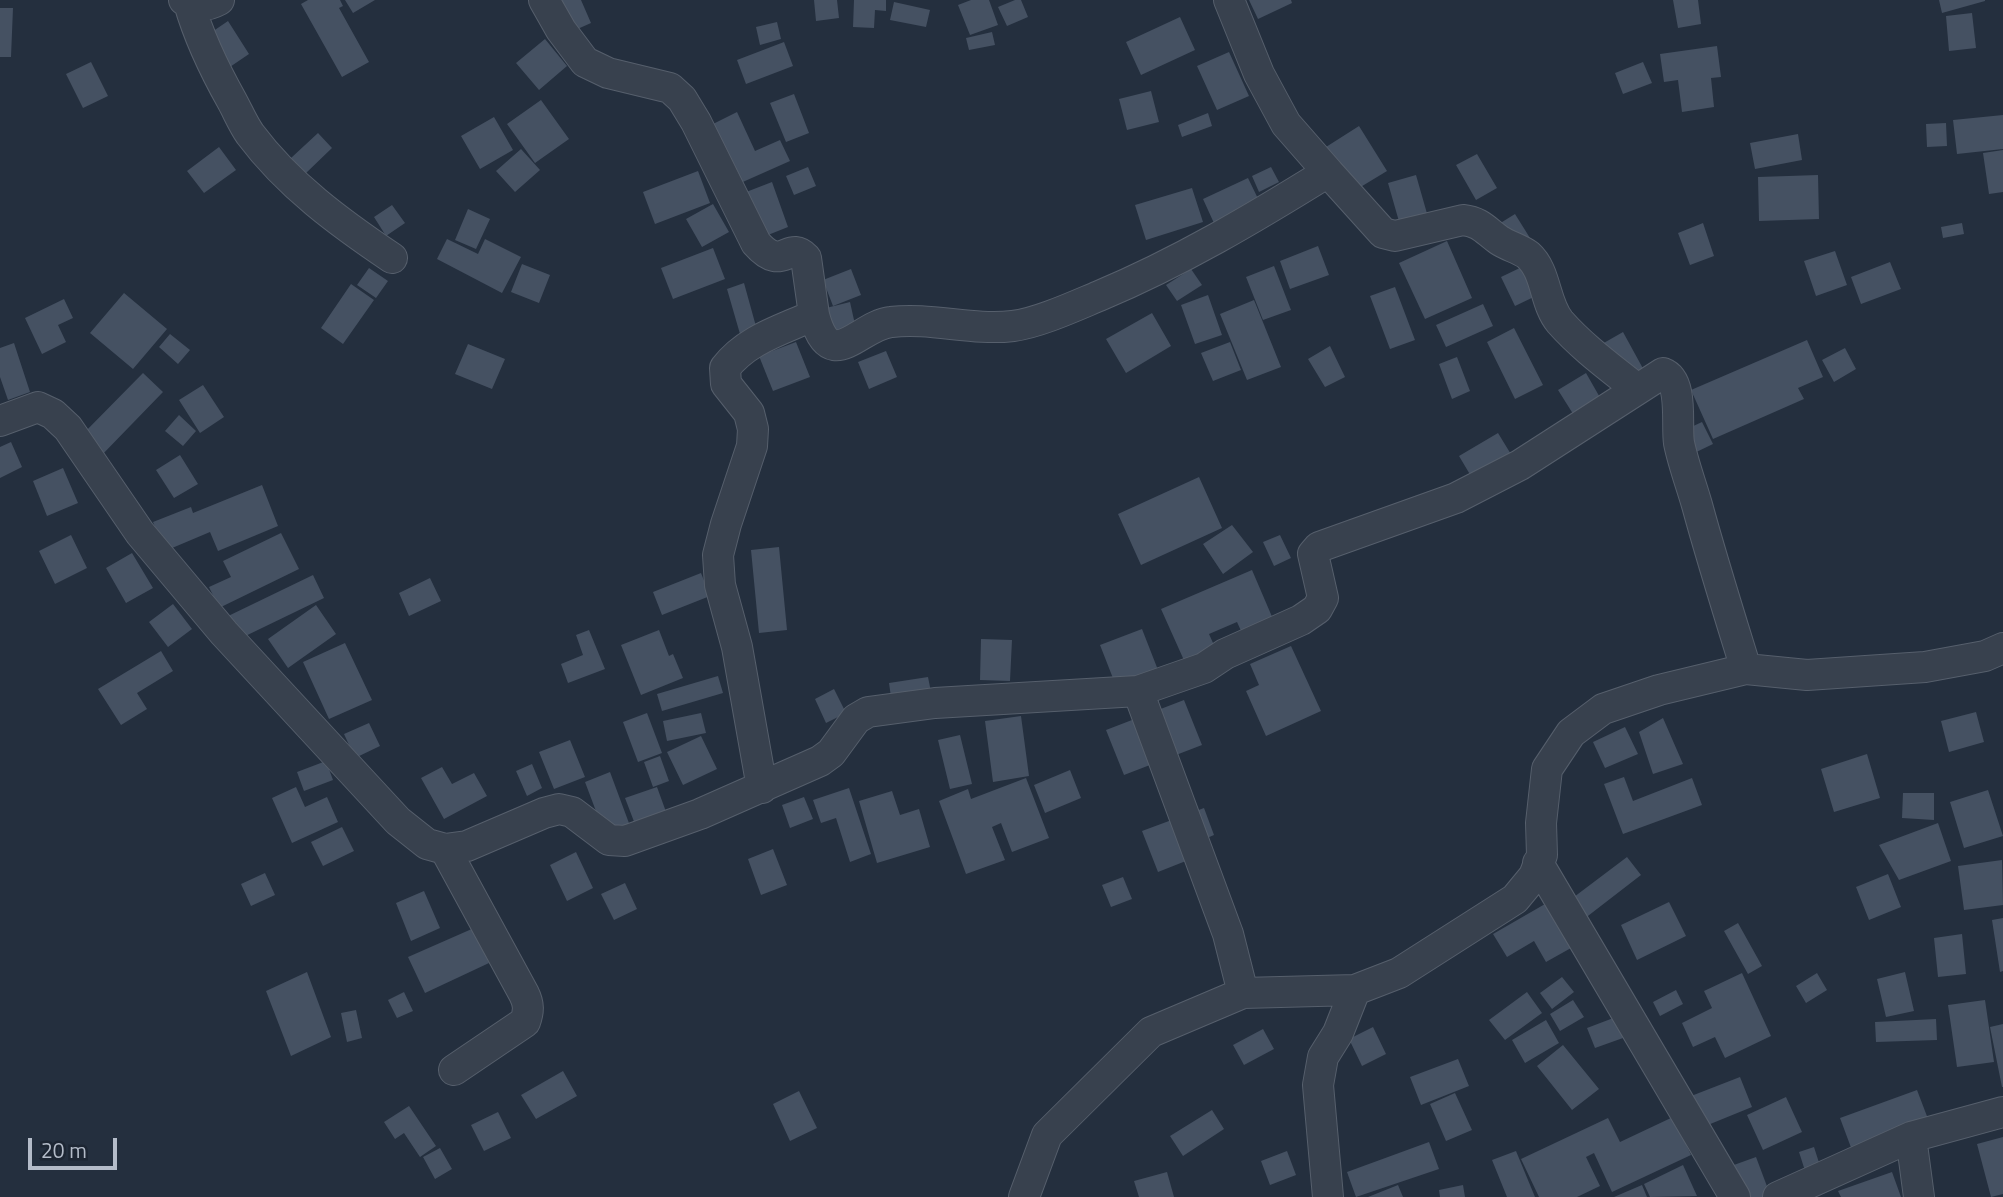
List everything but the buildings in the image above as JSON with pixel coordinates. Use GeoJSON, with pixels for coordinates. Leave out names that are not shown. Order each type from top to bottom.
{"type":"FeatureCollection","features":[{"type":"Feature","properties":{"kind":"street"},"geometry":{"type":"LineString","coordinates":[[186,1],[198,6],[210,5],[219,0]]}},
{"type":"Feature","properties":{"kind":"street"},"geometry":{"type":"LineString","coordinates":[[544,0],[561,30],[585,62],[608,73],[670,88],[682,99],[756,243],[771,257],[793,251],[801,252],[806,258],[814,314],[822,336],[836,346],[862,336],[884,322],[923,322],[964,327],[1015,326],[1072,308],[1146,276],[1245,224],[1328,172]]}},
{"type":"Feature","properties":{"kind":"street"},"geometry":{"type":"LineString","coordinates":[[1230,0],[1259,74],[1286,124],[1383,233],[1395,236],[1463,220],[1484,226],[1499,240],[1528,255],[1536,266],[1558,320],[1585,347],[1637,389]]}},
{"type":"Feature","properties":{"kind":"street"},"geometry":{"type":"LineString","coordinates":[[186,1],[212,65],[250,133],[295,184],[355,233],[392,258]]}},
{"type":"Feature","properties":{"kind":"street"},"geometry":{"type":"LineString","coordinates":[[762,788],[737,647],[720,585],[718,555],[752,446],[753,429],[749,413],[726,384],[725,368],[736,353],[759,339],[814,314]]}},
{"type":"Feature","properties":{"kind":"street"},"geometry":{"type":"LineString","coordinates":[[0,421],[38,407],[53,414],[68,428],[140,533],[224,633],[398,821],[427,844],[445,849],[467,846],[559,809],[572,812],[609,840],[625,841],[700,814],[820,761],[831,753],[856,719],[868,712],[934,703],[1138,691],[1204,668],[1225,654],[1301,620],[1317,609],[1322,598],[1313,554],[1319,547],[1456,498],[1520,465],[1663,373],[1670,376],[1675,387],[1679,441],[1746,669]]}},
{"type":"Feature","properties":{"kind":"street"},"geometry":{"type":"LineString","coordinates":[[1024,1197],[1047,1135],[1151,1032],[1243,993],[1355,990],[1399,973],[1515,899],[1534,876],[1542,855],[1541,823],[1547,769],[1572,733],[1603,709],[1659,690],[1746,669],[1807,675],[1925,667],[1985,656],[2003,648]]}},
{"type":"Feature","properties":{"kind":"street"},"geometry":{"type":"LineString","coordinates":[[1138,691],[1228,934],[1243,993]]}},
{"type":"Feature","properties":{"kind":"street"},"geometry":{"type":"LineString","coordinates":[[445,849],[524,994],[529,1013],[525,1022],[454,1070]]}},
{"type":"Feature","properties":{"kind":"street"},"geometry":{"type":"LineString","coordinates":[[1538,863],[1735,1197]]}},
{"type":"Feature","properties":{"kind":"street"},"geometry":{"type":"LineString","coordinates":[[1328,1197],[1318,1085],[1323,1057],[1338,1033],[1355,990]]}},
{"type":"Feature","properties":{"kind":"street"},"geometry":{"type":"LineString","coordinates":[[1778,1197],[1912,1136],[2003,1112]]}},
{"type":"Feature","properties":{"kind":"street"},"geometry":{"type":"LineString","coordinates":[[1912,1136],[1919,1197]]}}]}
